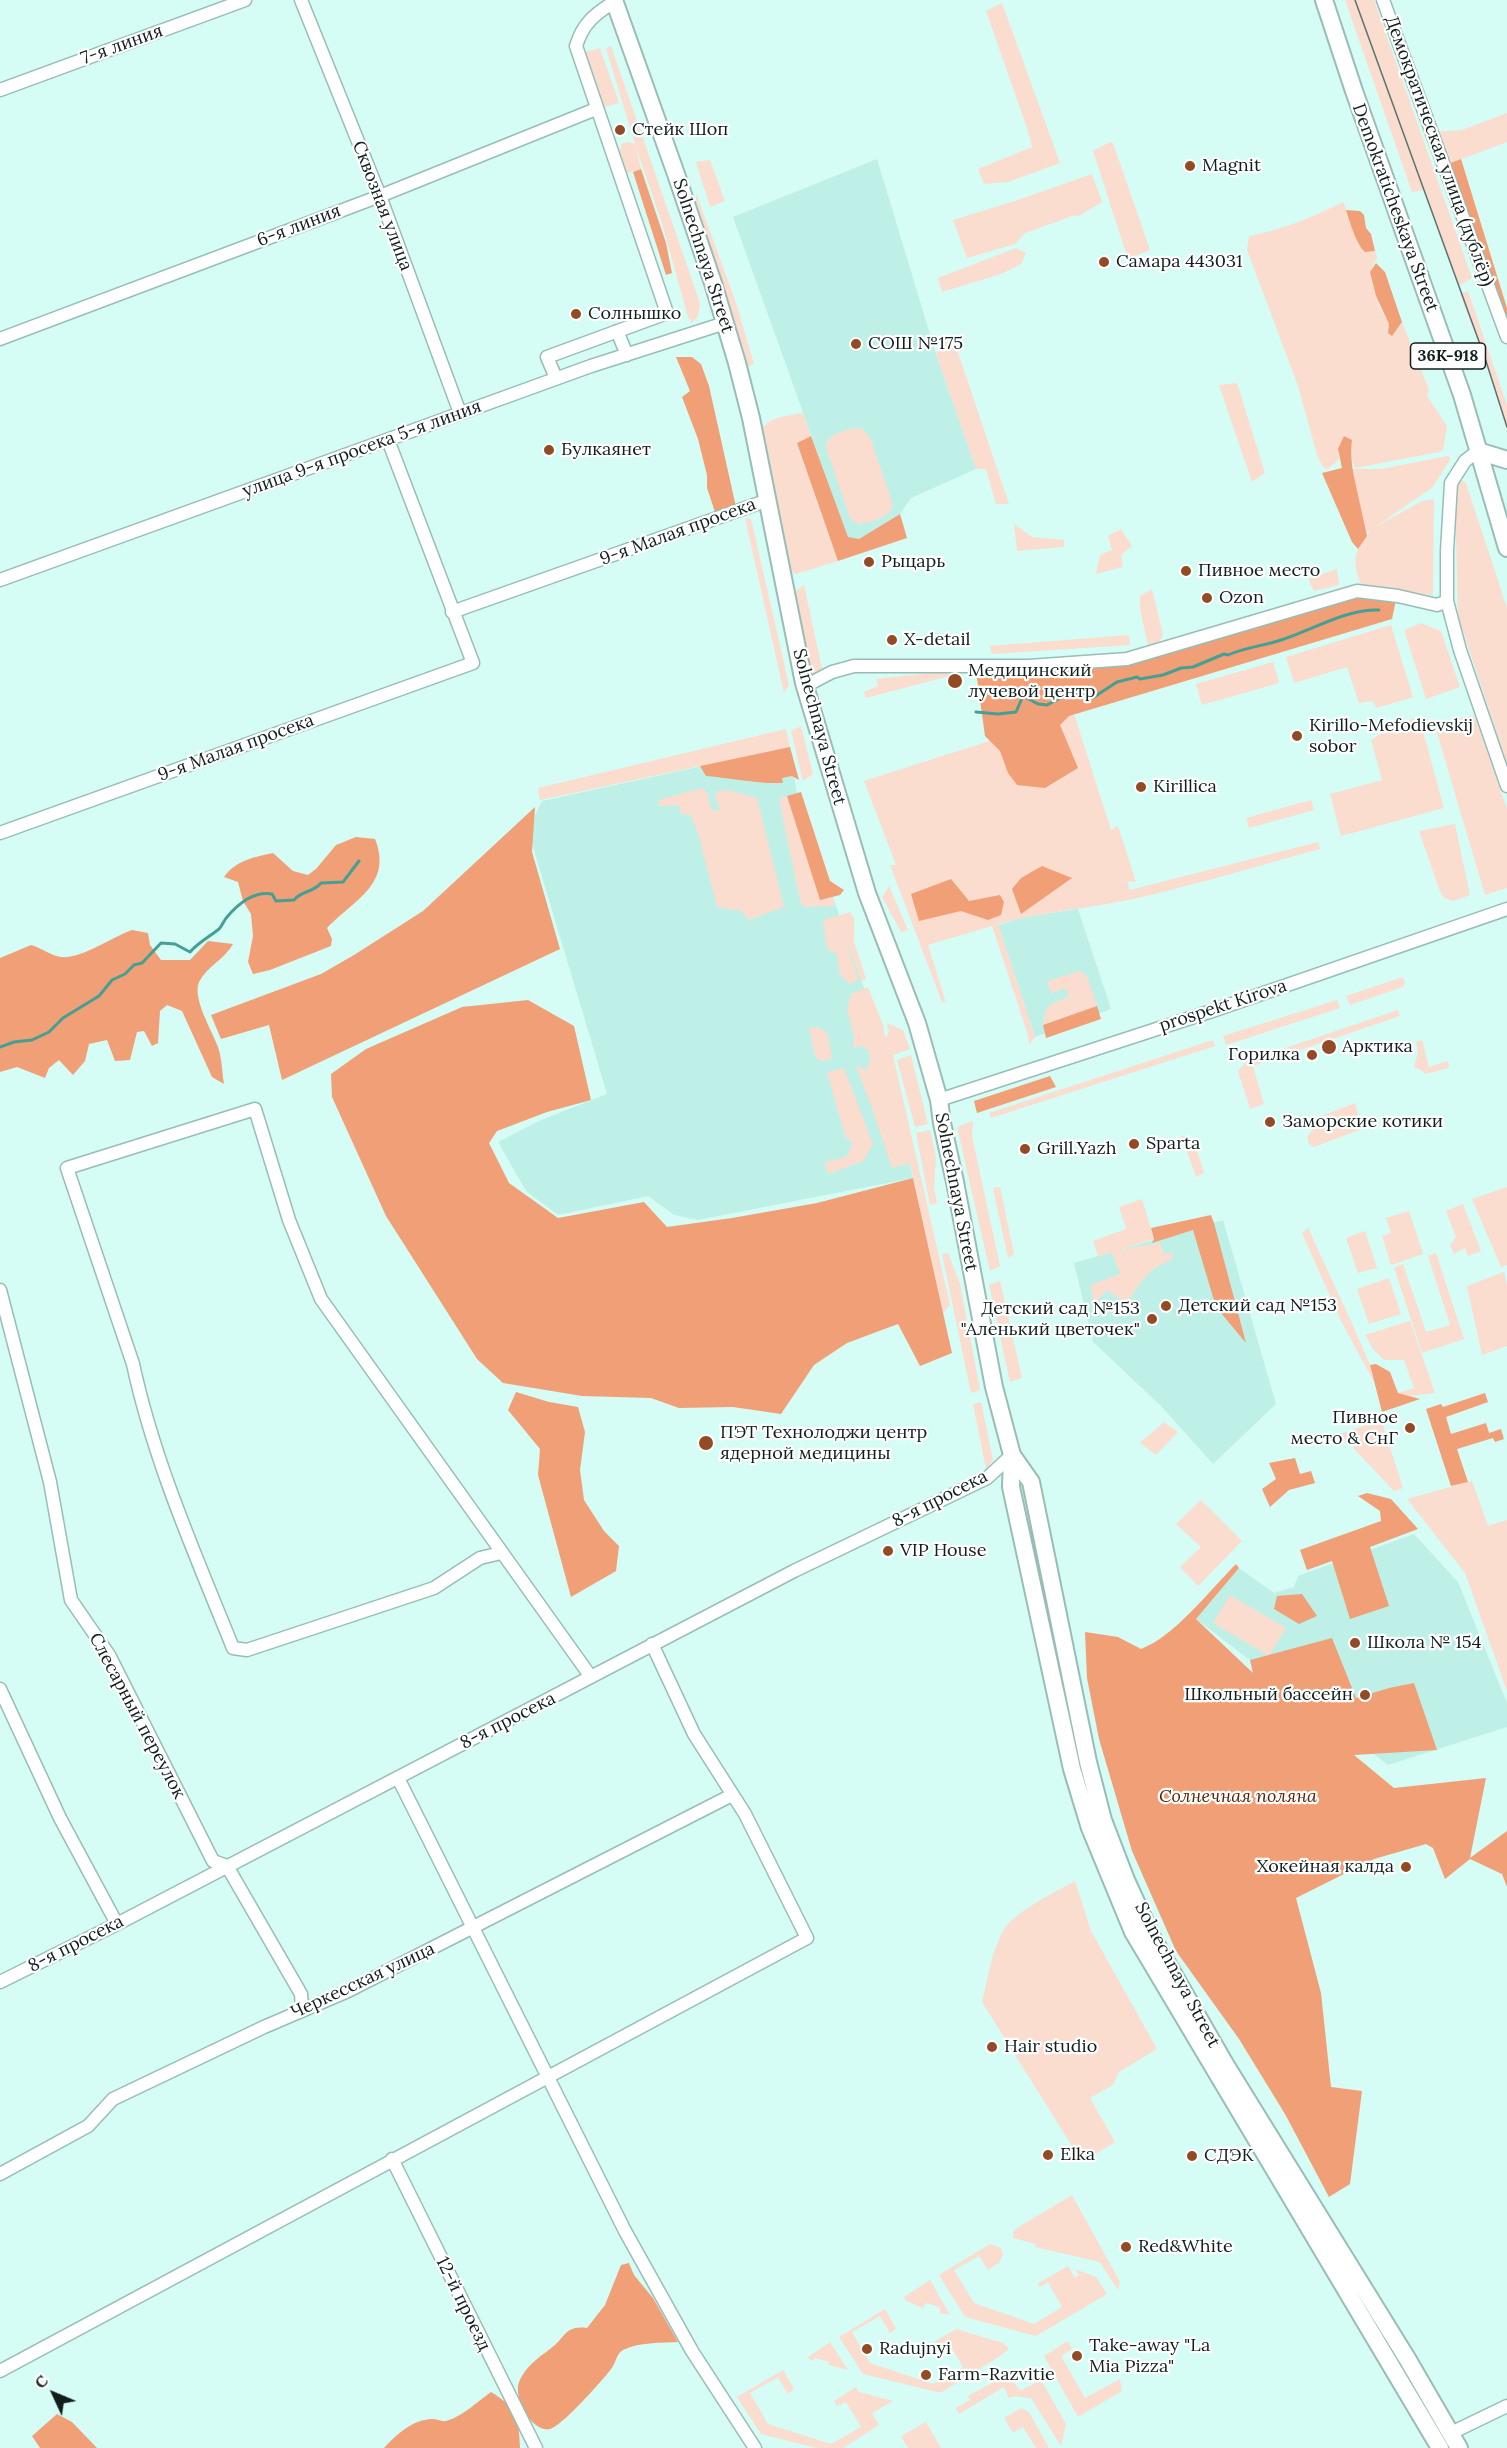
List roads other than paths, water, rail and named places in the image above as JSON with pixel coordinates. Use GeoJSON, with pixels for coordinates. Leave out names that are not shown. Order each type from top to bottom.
{"type":"FeatureCollection","features":[{"type":"Feature","properties":{"kind":"main road","name":"Demokraticheskaya Street"},"geometry":{"type":"LineString","coordinates":[[1324,0],[1462,395],[1507,549]]}},
{"type":"Feature","properties":{"kind":"main road","name":"Solnechnaya Street"},"geometry":{"type":"LineString","coordinates":[[616,1],[725,323],[751,417],[804,683],[867,893],[917,1023],[939,1100],[994,1387],[1012,1455],[1011,1488],[1072,1769],[1090,1828],[1132,1932],[1435,2446]]}},
{"type":"Feature","properties":{"kind":"main road"},"geometry":{"type":"LineString","coordinates":[[1478,451],[1507,447]]}},
{"type":"Feature","properties":{"kind":"main road"},"geometry":{"type":"LineString","coordinates":[[1478,451],[1507,460]]}},
{"type":"Feature","properties":{"kind":"main road","name":"Solnechnaya Street"},"geometry":{"type":"LineString","coordinates":[[1012,1455],[1031,1482],[1088,1762],[1103,1820],[1126,1880],[1152,1937],[1225,2064],[1455,2441]]}},
{"type":"Feature","properties":{"kind":"main road"},"geometry":{"type":"LineString","coordinates":[[1435,2446],[1455,2441]]}},
{"type":"Feature","properties":{"kind":"street","name":"7-я линия"},"geometry":{"type":"LineString","coordinates":[[0,90],[245,0]]}},
{"type":"Feature","properties":{"kind":"street","name":"Сквозная улица"},"geometry":{"type":"LineString","coordinates":[[301,0],[380,196],[460,413]]}},
{"type":"Feature","properties":{"kind":"street","name":"Демократическая улица (дублёр)"},"geometry":{"type":"LineString","coordinates":[[1383,0],[1507,337]]}},
{"type":"Feature","properties":{"kind":"street"},"geometry":{"type":"LineString","coordinates":[[556,378],[547,357],[667,313],[576,45],[587,22],[594,14],[616,1]]}},
{"type":"Feature","properties":{"kind":"street","name":"6-я линия"},"geometry":{"type":"LineString","coordinates":[[0,339],[380,196],[596,109]]}},
{"type":"Feature","properties":{"kind":"street","name":"улица 9-я просека 5-я линия"},"geometry":{"type":"LineString","coordinates":[[0,580],[556,378],[725,323]]}},
{"type":"Feature","properties":{"kind":"street"},"geometry":{"type":"LineString","coordinates":[[617,332],[627,355]]}},
{"type":"Feature","properties":{"kind":"street"},"geometry":{"type":"LineString","coordinates":[[388,440],[452,612]]}},
{"type":"Feature","properties":{"kind":"street"},"geometry":{"type":"LineString","coordinates":[[1478,451],[1465,461],[1451,483],[1447,602],[1460,650],[1507,786]]}},
{"type":"Feature","properties":{"kind":"street","name":"9-я Малая просека"},"geometry":{"type":"LineString","coordinates":[[0,833],[473,663],[452,612],[768,500]]}},
{"type":"Feature","properties":{"kind":"street"},"geometry":{"type":"LineString","coordinates":[[804,683],[813,682],[832,672],[854,666],[1029,666],[1127,658],[1357,591],[1398,596],[1437,605],[1447,602]]}},
{"type":"Feature","properties":{"kind":"street","name":"prospekt Kirova"},"geometry":{"type":"LineString","coordinates":[[939,1100],[1212,1011],[1507,909]]}},
{"type":"Feature","properties":{"kind":"street"},"geometry":{"type":"LineString","coordinates":[[501,1553],[480,1558],[434,1588],[247,1650],[233,1648],[178,1507],[140,1397],[133,1364],[67,1168],[255,1108],[289,1220],[321,1299],[591,1677]]}},
{"type":"Feature","properties":{"kind":"street","name":"Слесарный переулок"},"geometry":{"type":"LineString","coordinates":[[0,1290],[50,1482],[72,1600],[109,1655],[213,1861],[226,1866],[301,1994],[302,2010]]}},
{"type":"Feature","properties":{"kind":"street","name":"8-я просека"},"geometry":{"type":"LineString","coordinates":[[0,1982],[117,1924],[794,1571],[987,1478],[1012,1455]]}},
{"type":"Feature","properties":{"kind":"street"},"geometry":{"type":"LineString","coordinates":[[0,2371],[807,1938],[745,1814],[694,1734],[652,1644]]}},
{"type":"Feature","properties":{"kind":"street"},"geometry":{"type":"LineString","coordinates":[[0,1689],[60,1818],[117,1924]]}},
{"type":"Feature","properties":{"kind":"street"},"geometry":{"type":"LineString","coordinates":[[398,1778],[475,1928],[546,2078],[625,2231],[688,2343],[755,2448]]}},
{"type":"Feature","properties":{"kind":"street","name":"Черкесская улица"},"geometry":{"type":"LineString","coordinates":[[0,2174],[88,2126],[113,2099],[302,2010],[348,1991],[732,1795]]}},
{"type":"Feature","properties":{"kind":"street","name":"12-й проезд"},"geometry":{"type":"LineString","coordinates":[[392,2159],[536,2448]]}},
{"type":"Feature","properties":{"kind":"street"},"geometry":{"type":"LineString","coordinates":[[1455,2441],[1507,2406]]}},
{"type":"Feature","properties":{"kind":"waterway"},"geometry":{"type":"LineString","coordinates":[[976,712],[998,714],[1016,712],[1023,696],[1038,704],[1047,705],[1070,693],[1094,697],[1117,682],[1137,677],[1140,679],[1163,675],[1181,668],[1193,667],[1224,654],[1228,655],[1281,640],[1341,616],[1379,610]]}},
{"type":"Feature","properties":{"kind":"waterway"},"geometry":{"type":"LineString","coordinates":[[0,1047],[14,1042],[32,1040],[49,1032],[63,1018],[99,996],[112,980],[125,974],[134,965],[142,963],[161,943],[175,944],[190,952],[219,929],[231,912],[241,903],[259,894],[272,894],[276,901],[294,900],[321,883],[343,882],[359,861]]}},
{"type":"Feature","properties":{"kind":"tram line"},"geometry":{"type":"LineString","coordinates":[[1355,0],[1485,358],[1507,427]]}},
{"type":"Feature","properties":{"kind":"place","name":"Стейк Шоп"},"geometry":{"type":"Point","coordinates":[620,130]}},
{"type":"Feature","properties":{"kind":"place","name":"Magnit"},"geometry":{"type":"Point","coordinates":[1190,166]}},
{"type":"Feature","properties":{"kind":"place","name":"Самара 443031"},"geometry":{"type":"Point","coordinates":[1104,262]}},
{"type":"Feature","properties":{"kind":"place","name":"Солнышко"},"geometry":{"type":"Point","coordinates":[576,314]}},
{"type":"Feature","properties":{"kind":"place","name":"СОШ №175"},"geometry":{"type":"Point","coordinates":[856,344]}},
{"type":"Feature","properties":{"kind":"place","name":"Булкаянет"},"geometry":{"type":"Point","coordinates":[549,450]}},
{"type":"Feature","properties":{"kind":"place","name":"Рыцарь"},"geometry":{"type":"Point","coordinates":[869,562]}},
{"type":"Feature","properties":{"kind":"place","name":"Пивное место"},"geometry":{"type":"Point","coordinates":[1186,571]}},
{"type":"Feature","properties":{"kind":"place","name":"Ozon"},"geometry":{"type":"Point","coordinates":[1207,598]}},
{"type":"Feature","properties":{"kind":"place","name":"X-detail"},"geometry":{"type":"Point","coordinates":[892,640]}},
{"type":"Feature","properties":{"kind":"place","name":"Медицинский лучевой центр"},"geometry":{"type":"Point","coordinates":[955,681]}},
{"type":"Feature","properties":{"kind":"place","name":"Kirillo-Mefodievskij sobor"},"geometry":{"type":"Point","coordinates":[1297,736]}},
{"type":"Feature","properties":{"kind":"place","name":"Kirillica"},"geometry":{"type":"Point","coordinates":[1141,787]}},
{"type":"Feature","properties":{"kind":"place","name":"Арктика"},"geometry":{"type":"Point","coordinates":[1329,1047]}},
{"type":"Feature","properties":{"kind":"place","name":"Горилка"},"geometry":{"type":"Point","coordinates":[1312,1055]}},
{"type":"Feature","properties":{"kind":"place","name":"Заморские котики"},"geometry":{"type":"Point","coordinates":[1270,1122]}},
{"type":"Feature","properties":{"kind":"place","name":"Sparta"},"geometry":{"type":"Point","coordinates":[1134,1144]}},
{"type":"Feature","properties":{"kind":"place","name":"Grill.Yazh"},"geometry":{"type":"Point","coordinates":[1025,1149]}},
{"type":"Feature","properties":{"kind":"place","name":"Детский сад №153"},"geometry":{"type":"Point","coordinates":[1166,1306]}},
{"type":"Feature","properties":{"kind":"place","name":"Детский сад №153 \"Аленький цветочек\""},"geometry":{"type":"Point","coordinates":[1152,1319]}},
{"type":"Feature","properties":{"kind":"place","name":"Пивное место & СнГ"},"geometry":{"type":"Point","coordinates":[1410,1428]}},
{"type":"Feature","properties":{"kind":"place","name":"ПЭТ Технолоджи центр ядерной медицины"},"geometry":{"type":"Point","coordinates":[706,1443]}},
{"type":"Feature","properties":{"kind":"place","name":"VIP House"},"geometry":{"type":"Point","coordinates":[888,1551]}},
{"type":"Feature","properties":{"kind":"place","name":"Школа № 154"},"geometry":{"type":"Point","coordinates":[1355,1643]}},
{"type":"Feature","properties":{"kind":"place","name":"Школьный бассейн"},"geometry":{"type":"Point","coordinates":[1365,1695]}},
{"type":"Feature","properties":{"kind":"place","name":"Хокейная калда"},"geometry":{"type":"Point","coordinates":[1406,1867]}},
{"type":"Feature","properties":{"kind":"place","name":"Hair studio"},"geometry":{"type":"Point","coordinates":[992,2047]}},
{"type":"Feature","properties":{"kind":"place","name":"Elka"},"geometry":{"type":"Point","coordinates":[1048,2155]}},
{"type":"Feature","properties":{"kind":"place","name":"СДЭК"},"geometry":{"type":"Point","coordinates":[1192,2156]}},
{"type":"Feature","properties":{"kind":"place","name":"Red&White"},"geometry":{"type":"Point","coordinates":[1126,2247]}},
{"type":"Feature","properties":{"kind":"place","name":"Radujnyi"},"geometry":{"type":"Point","coordinates":[867,2349]}},
{"type":"Feature","properties":{"kind":"place","name":"Take-away \"La Mia Pizza\""},"geometry":{"type":"Point","coordinates":[1077,2356]}},
{"type":"Feature","properties":{"kind":"place","name":"Farm-Razvitie"},"geometry":{"type":"Point","coordinates":[926,2375]}},
{"type":"Feature","properties":{"kind":"park label","name":"Солнечная поляна"},"geometry":{"type":"Point","coordinates":[1238,1797]}}]}
